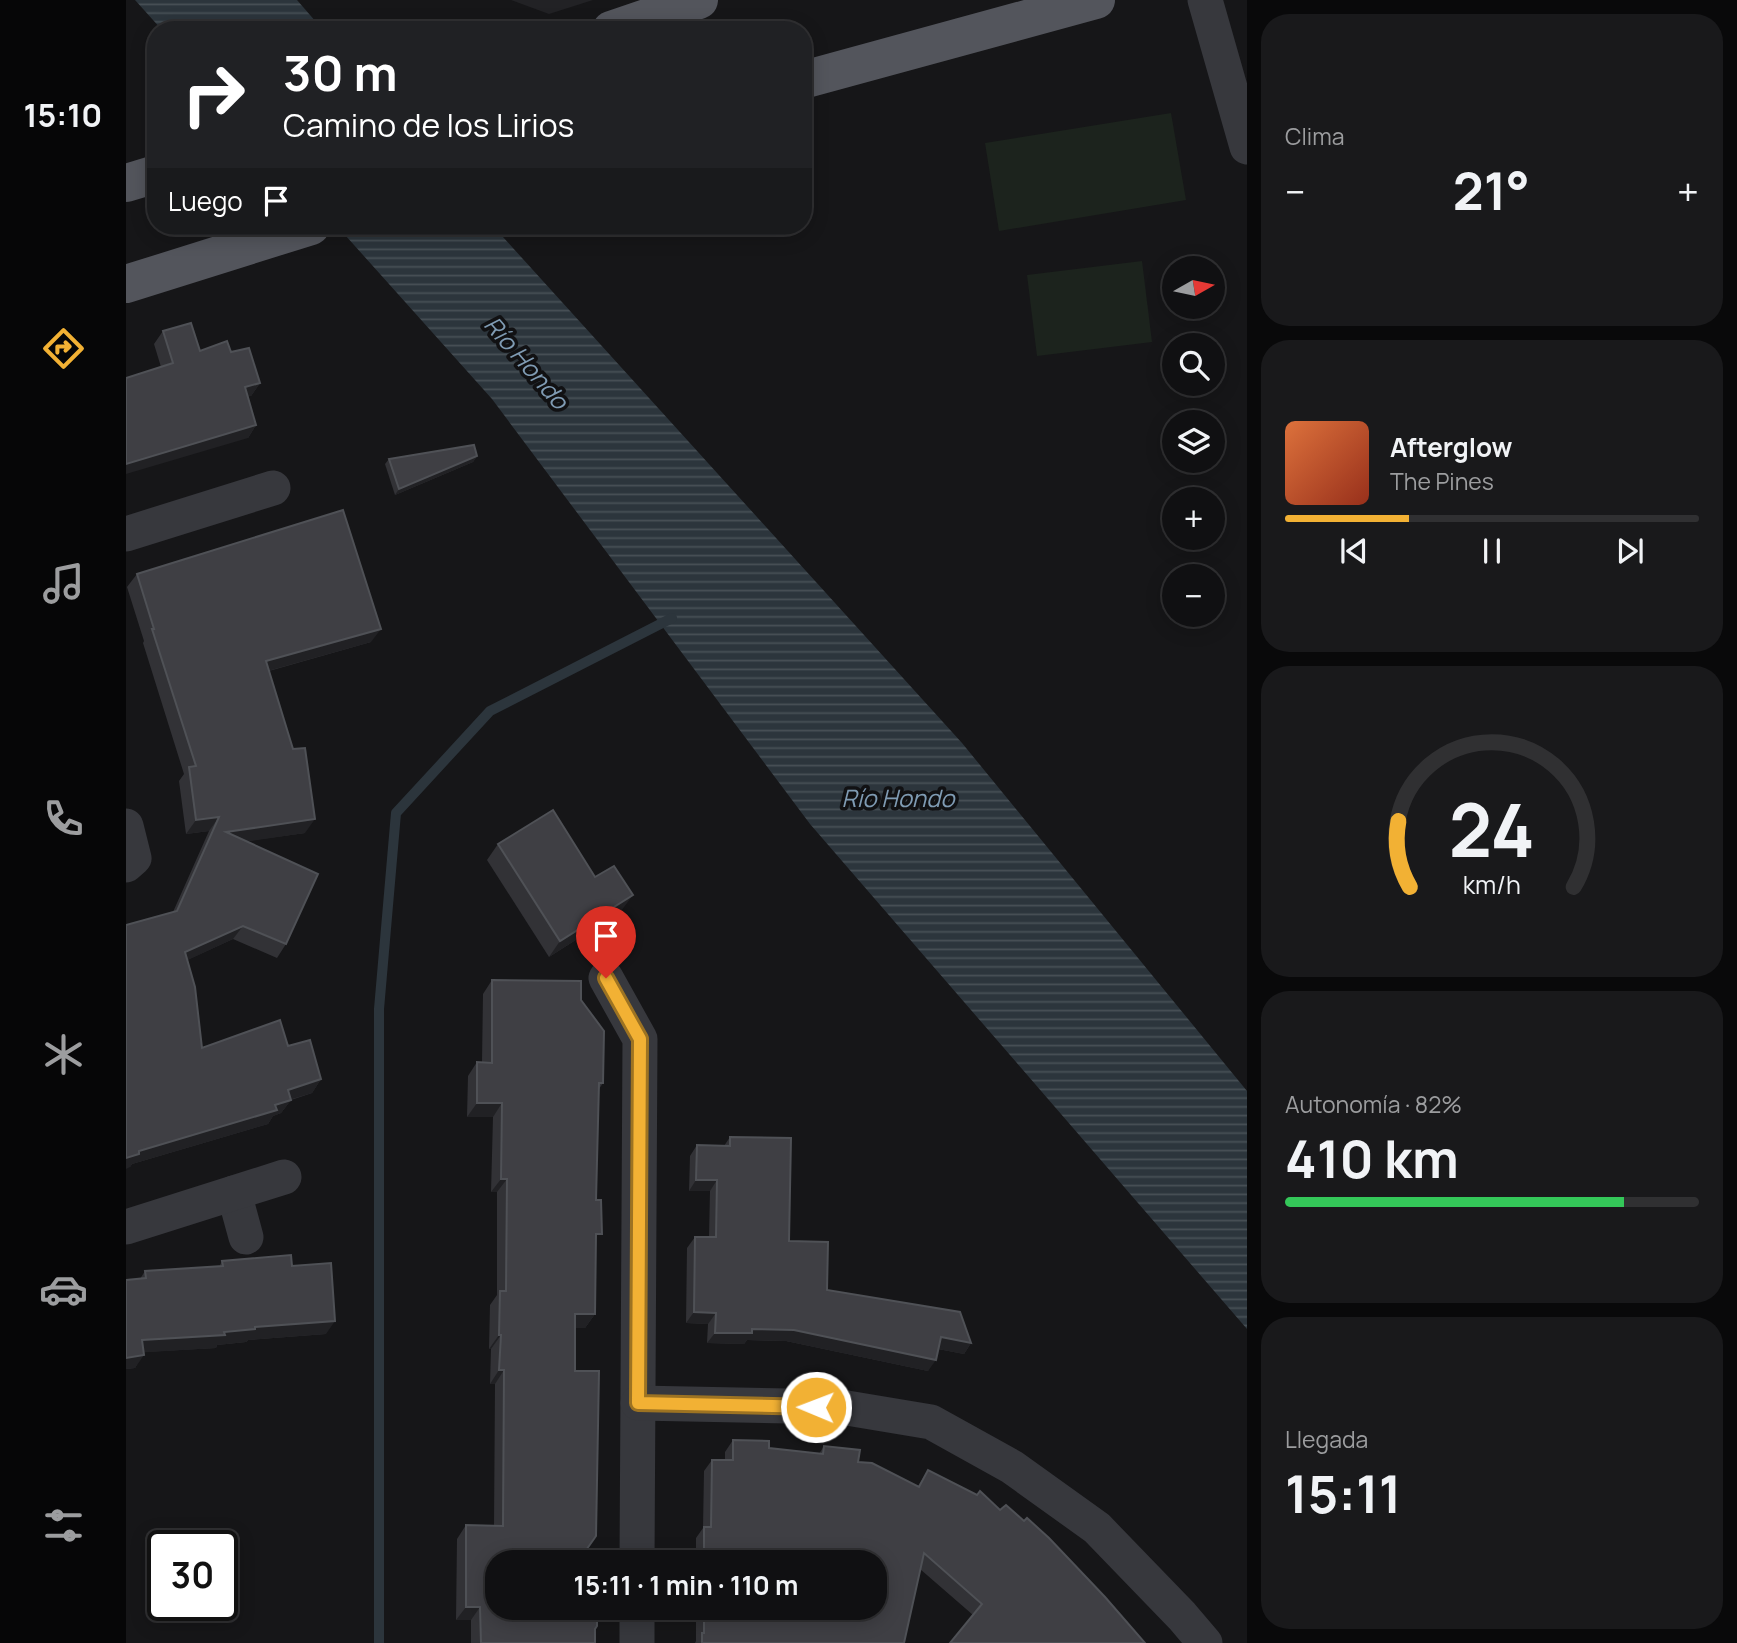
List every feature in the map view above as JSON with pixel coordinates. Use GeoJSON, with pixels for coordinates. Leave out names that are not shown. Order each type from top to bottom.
{"type":"FeatureCollection","features":[{"type":"Feature","properties":{"kind":"main road"},"geometry":{"type":"LineString","coordinates":[[637,21],[699,0]]}},
{"type":"Feature","properties":{"kind":"main road"},"geometry":{"type":"LineString","coordinates":[[812,78],[1096,0]]}},
{"type":"Feature","properties":{"kind":"main road"},"geometry":{"type":"LineString","coordinates":[[126,183],[147,177]]}},
{"type":"Feature","properties":{"kind":"main road"},"geometry":{"type":"LineString","coordinates":[[126,284],[282,235]]}},
{"type":"Feature","properties":{"kind":"street"},"geometry":{"type":"LineString","coordinates":[[1205,0],[1247,147]]}},
{"type":"Feature","properties":{"kind":"street"},"geometry":{"type":"LineString","coordinates":[[126,534],[273,488]]}},
{"type":"Feature","properties":{"kind":"street"},"geometry":{"type":"LineString","coordinates":[[126,826],[134,858],[126,865]]}},
{"type":"Feature","properties":{"kind":"street"},"geometry":{"type":"LineString","coordinates":[[606,978],[640,1039],[637,1550]]}},
{"type":"Feature","properties":{"kind":"street"},"geometry":{"type":"LineString","coordinates":[[126,1227],[284,1177]]}},
{"type":"Feature","properties":{"kind":"street"},"geometry":{"type":"LineString","coordinates":[[234,1194],[246,1237]]}},
{"type":"Feature","properties":{"kind":"street"},"geometry":{"type":"LineString","coordinates":[[638,1403],[841,1408],[931,1422],[1012,1467],[1097,1528],[1205,1643]]}},
{"type":"Feature","properties":{"kind":"street"},"geometry":{"type":"LineString","coordinates":[[637,1620],[637,1643]]}},
{"type":"Feature","properties":{"kind":"shaded area"},"geometry":{"type":"Polygon","coordinates":[[[511,0],[593,0],[549,14],[511,0]]]}},
{"type":"Feature","properties":{"kind":"shaded area"},"geometry":{"type":"Polygon","coordinates":[[[1171,113],[1186,200],[999,231],[985,143],[1171,113]]]}},
{"type":"Feature","properties":{"kind":"shaded area"},"geometry":{"type":"Polygon","coordinates":[[[1142,261],[1152,342],[1037,356],[1027,275],[1142,261]]]}},
{"type":"Feature","properties":{"kind":"water"},"geometry":{"type":"Polygon","coordinates":[[[135,0],[297,0],[315,21],[154,21],[135,0]]]}},
{"type":"Feature","properties":{"kind":"water","name":"Río Hondo"},"geometry":{"type":"Polygon","coordinates":[[[345,235],[501,235],[962,743],[1247,1091],[1247,1329],[810,824],[492,399],[345,235]]]}},
{"type":"Feature","properties":{"kind":"building"},"geometry":{"type":"Polygon","coordinates":[[[191,323],[200,351],[227,341],[231,352],[249,348],[260,383],[245,387],[256,425],[126,464],[126,378],[173,363],[163,331],[191,323]]]}},
{"type":"Feature","properties":{"kind":"building"},"geometry":{"type":"Polygon","coordinates":[[[474,445],[477,456],[399,489],[389,459],[474,445]]]}},
{"type":"Feature","properties":{"kind":"building"},"geometry":{"type":"Polygon","coordinates":[[[343,510],[381,629],[266,661],[293,749],[305,748],[315,819],[226,832],[318,874],[286,944],[243,926],[185,952],[195,987],[202,1048],[280,1020],[288,1046],[310,1040],[321,1079],[288,1090],[291,1100],[275,1105],[277,1110],[139,1151],[139,1154],[126,1158],[126,925],[177,911],[219,817],[196,820],[189,767],[196,766],[137,574],[343,510]]]}},
{"type":"Feature","properties":{"kind":"building"},"geometry":{"type":"Polygon","coordinates":[[[553,810],[595,877],[614,866],[633,895],[560,941],[498,844],[553,810]]]}},
{"type":"Feature","properties":{"kind":"building"},"geometry":{"type":"Polygon","coordinates":[[[492,980],[581,981],[581,1000],[604,1031],[603,1083],[599,1083],[596,1200],[601,1200],[602,1234],[596,1234],[595,1314],[575,1314],[575,1371],[599,1371],[596,1536],[586,1550],[485,1550],[485,1620],[597,1620],[595,1643],[481,1643],[480,1607],[466,1607],[466,1525],[503,1526],[504,1370],[499,1370],[499,1335],[500,1291],[506,1291],[507,1179],[501,1179],[502,1103],[477,1103],[477,1062],[492,1063],[492,980]]]}},
{"type":"Feature","properties":{"kind":"building"},"geometry":{"type":"Polygon","coordinates":[[[730,1137],[791,1138],[789,1241],[828,1242],[827,1290],[960,1312],[971,1343],[941,1337],[936,1360],[794,1330],[752,1329],[752,1333],[715,1333],[716,1313],[694,1312],[695,1237],[716,1237],[717,1180],[696,1180],[697,1145],[730,1146],[730,1137]]]}},
{"type":"Feature","properties":{"kind":"building"},"geometry":{"type":"Polygon","coordinates":[[[291,1255],[292,1266],[331,1263],[335,1321],[255,1327],[224,1332],[225,1335],[142,1340],[144,1355],[126,1358],[126,1280],[146,1278],[145,1271],[223,1266],[222,1261],[291,1255]]]}},
{"type":"Feature","properties":{"kind":"building"},"geometry":{"type":"Polygon","coordinates":[[[733,1440],[769,1441],[769,1448],[823,1454],[824,1446],[860,1450],[858,1462],[872,1463],[919,1487],[928,1470],[977,1495],[980,1491],[1000,1510],[1006,1505],[1024,1521],[1027,1518],[1049,1538],[1145,1643],[950,1643],[982,1604],[924,1553],[904,1643],[702,1643],[704,1620],[887,1620],[887,1550],[704,1550],[704,1527],[711,1527],[712,1460],[733,1460],[733,1440]]]}},
{"type":"Feature","properties":{"kind":"waterway"},"geometry":{"type":"LineString","coordinates":[[379,1643],[379,1009],[396,813],[490,711],[672,618]]}},
{"type":"Feature","properties":{"kind":"route"},"geometry":{"type":"LineString","coordinates":[[606,978],[640,1039],[638,1403],[816,1407]]}}]}
